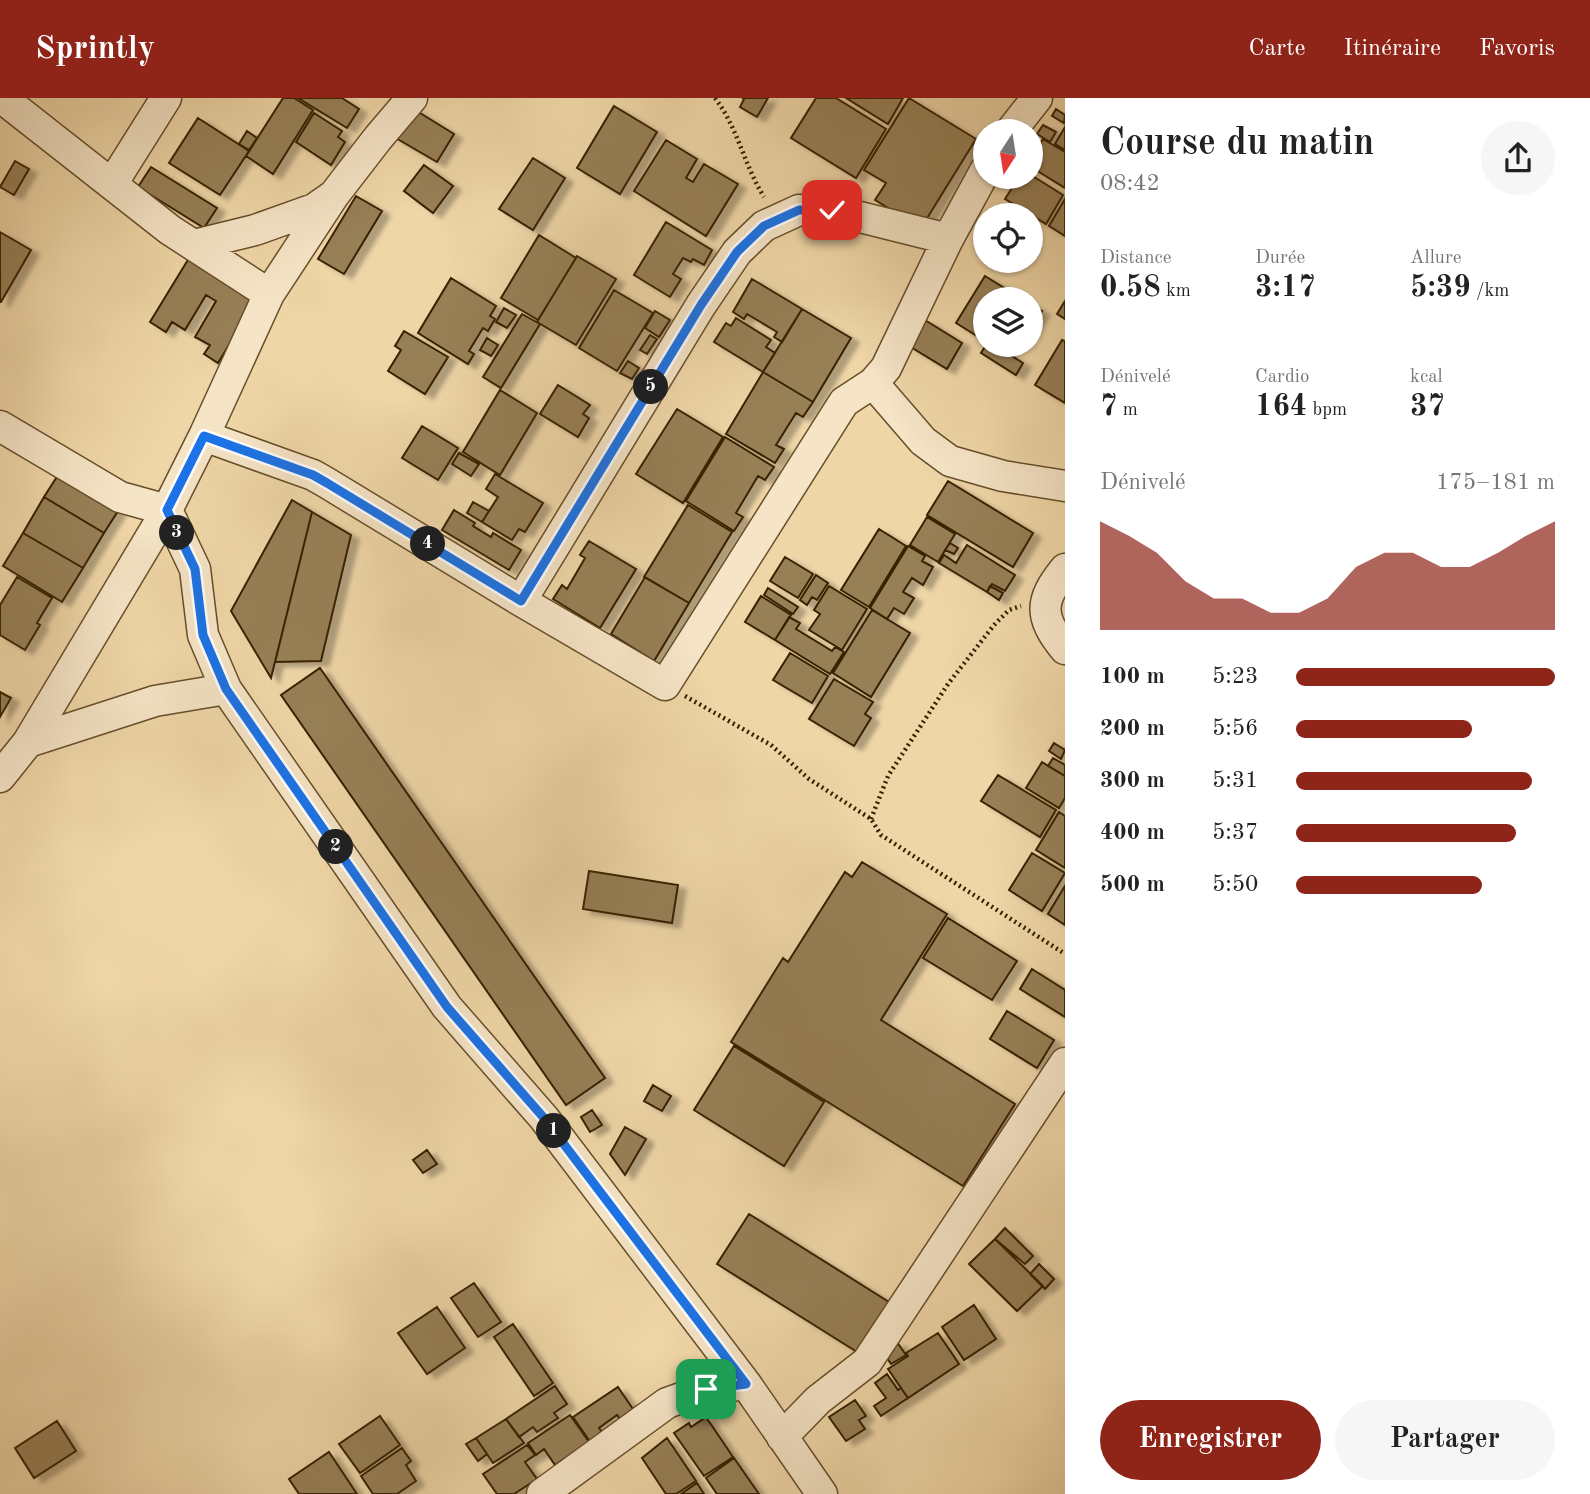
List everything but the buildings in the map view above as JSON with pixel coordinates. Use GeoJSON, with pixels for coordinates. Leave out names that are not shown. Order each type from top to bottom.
{"type":"FeatureCollection","features":[{"type":"Feature","properties":{"kind":"street"},"geometry":{"type":"LineString","coordinates":[[2,98],[194,245],[269,294]]}},
{"type":"Feature","properties":{"kind":"street"},"geometry":{"type":"LineString","coordinates":[[113,184],[166,98]]}},
{"type":"Feature","properties":{"kind":"street"},"geometry":{"type":"LineString","coordinates":[[0,777],[28,742],[167,510],[269,294],[334,195],[412,98]]}},
{"type":"Feature","properties":{"kind":"street"},"geometry":{"type":"LineString","coordinates":[[1021,119],[1037,98]]}},
{"type":"Feature","properties":{"kind":"street"},"geometry":{"type":"LineString","coordinates":[[204,436],[313,475],[665,685],[844,402],[873,383],[886,368],[975,189]]}},
{"type":"Feature","properties":{"kind":"street"},"geometry":{"type":"LineString","coordinates":[[194,245],[255,230],[314,209],[334,195]]}},
{"type":"Feature","properties":{"kind":"street"},"geometry":{"type":"LineString","coordinates":[[521,601],[708,294],[737,252],[764,226],[799,210],[832,210],[948,239]]}},
{"type":"Feature","properties":{"kind":"street"},"geometry":{"type":"LineString","coordinates":[[873,383],[923,441],[950,461],[1003,476],[1065,486]]}},
{"type":"Feature","properties":{"kind":"street"},"geometry":{"type":"LineString","coordinates":[[0,426],[120,497],[167,510],[195,569],[203,635],[226,689],[447,1007],[544,1118],[746,1384],[822,1494]]}},
{"type":"Feature","properties":{"kind":"street"},"geometry":{"type":"LineString","coordinates":[[1065,569],[1051,586],[1045,609],[1051,629],[1065,649]]}},
{"type":"Feature","properties":{"kind":"street"},"geometry":{"type":"LineString","coordinates":[[28,742],[155,701],[226,689]]}},
{"type":"Feature","properties":{"kind":"street"},"geometry":{"type":"LineString","coordinates":[[782,1437],[818,1401],[867,1362],[1065,1063]]}},
{"type":"Feature","properties":{"kind":"street"},"geometry":{"type":"LineString","coordinates":[[541,1494],[667,1403],[706,1389],[746,1384]]}},
{"type":"Feature","properties":{"kind":"path"},"geometry":{"type":"LineString","coordinates":[[715,98],[729,116],[753,179],[778,220]]}},
{"type":"Feature","properties":{"kind":"path"},"geometry":{"type":"LineString","coordinates":[[871,819],[888,776],[948,684],[994,625],[1009,610],[1046,597]]}},
{"type":"Feature","properties":{"kind":"path"},"geometry":{"type":"LineString","coordinates":[[665,685],[771,745],[810,779],[871,819],[881,835],[1065,954]]}},
{"type":"Feature","properties":{"kind":"route"},"geometry":{"type":"LineString","coordinates":[[706,1389],[746,1384],[544,1118],[447,1007],[226,689],[203,635],[195,569],[167,510],[204,436],[313,475],[521,601],[701,305],[737,252],[764,226],[799,210],[832,210]]}}]}
